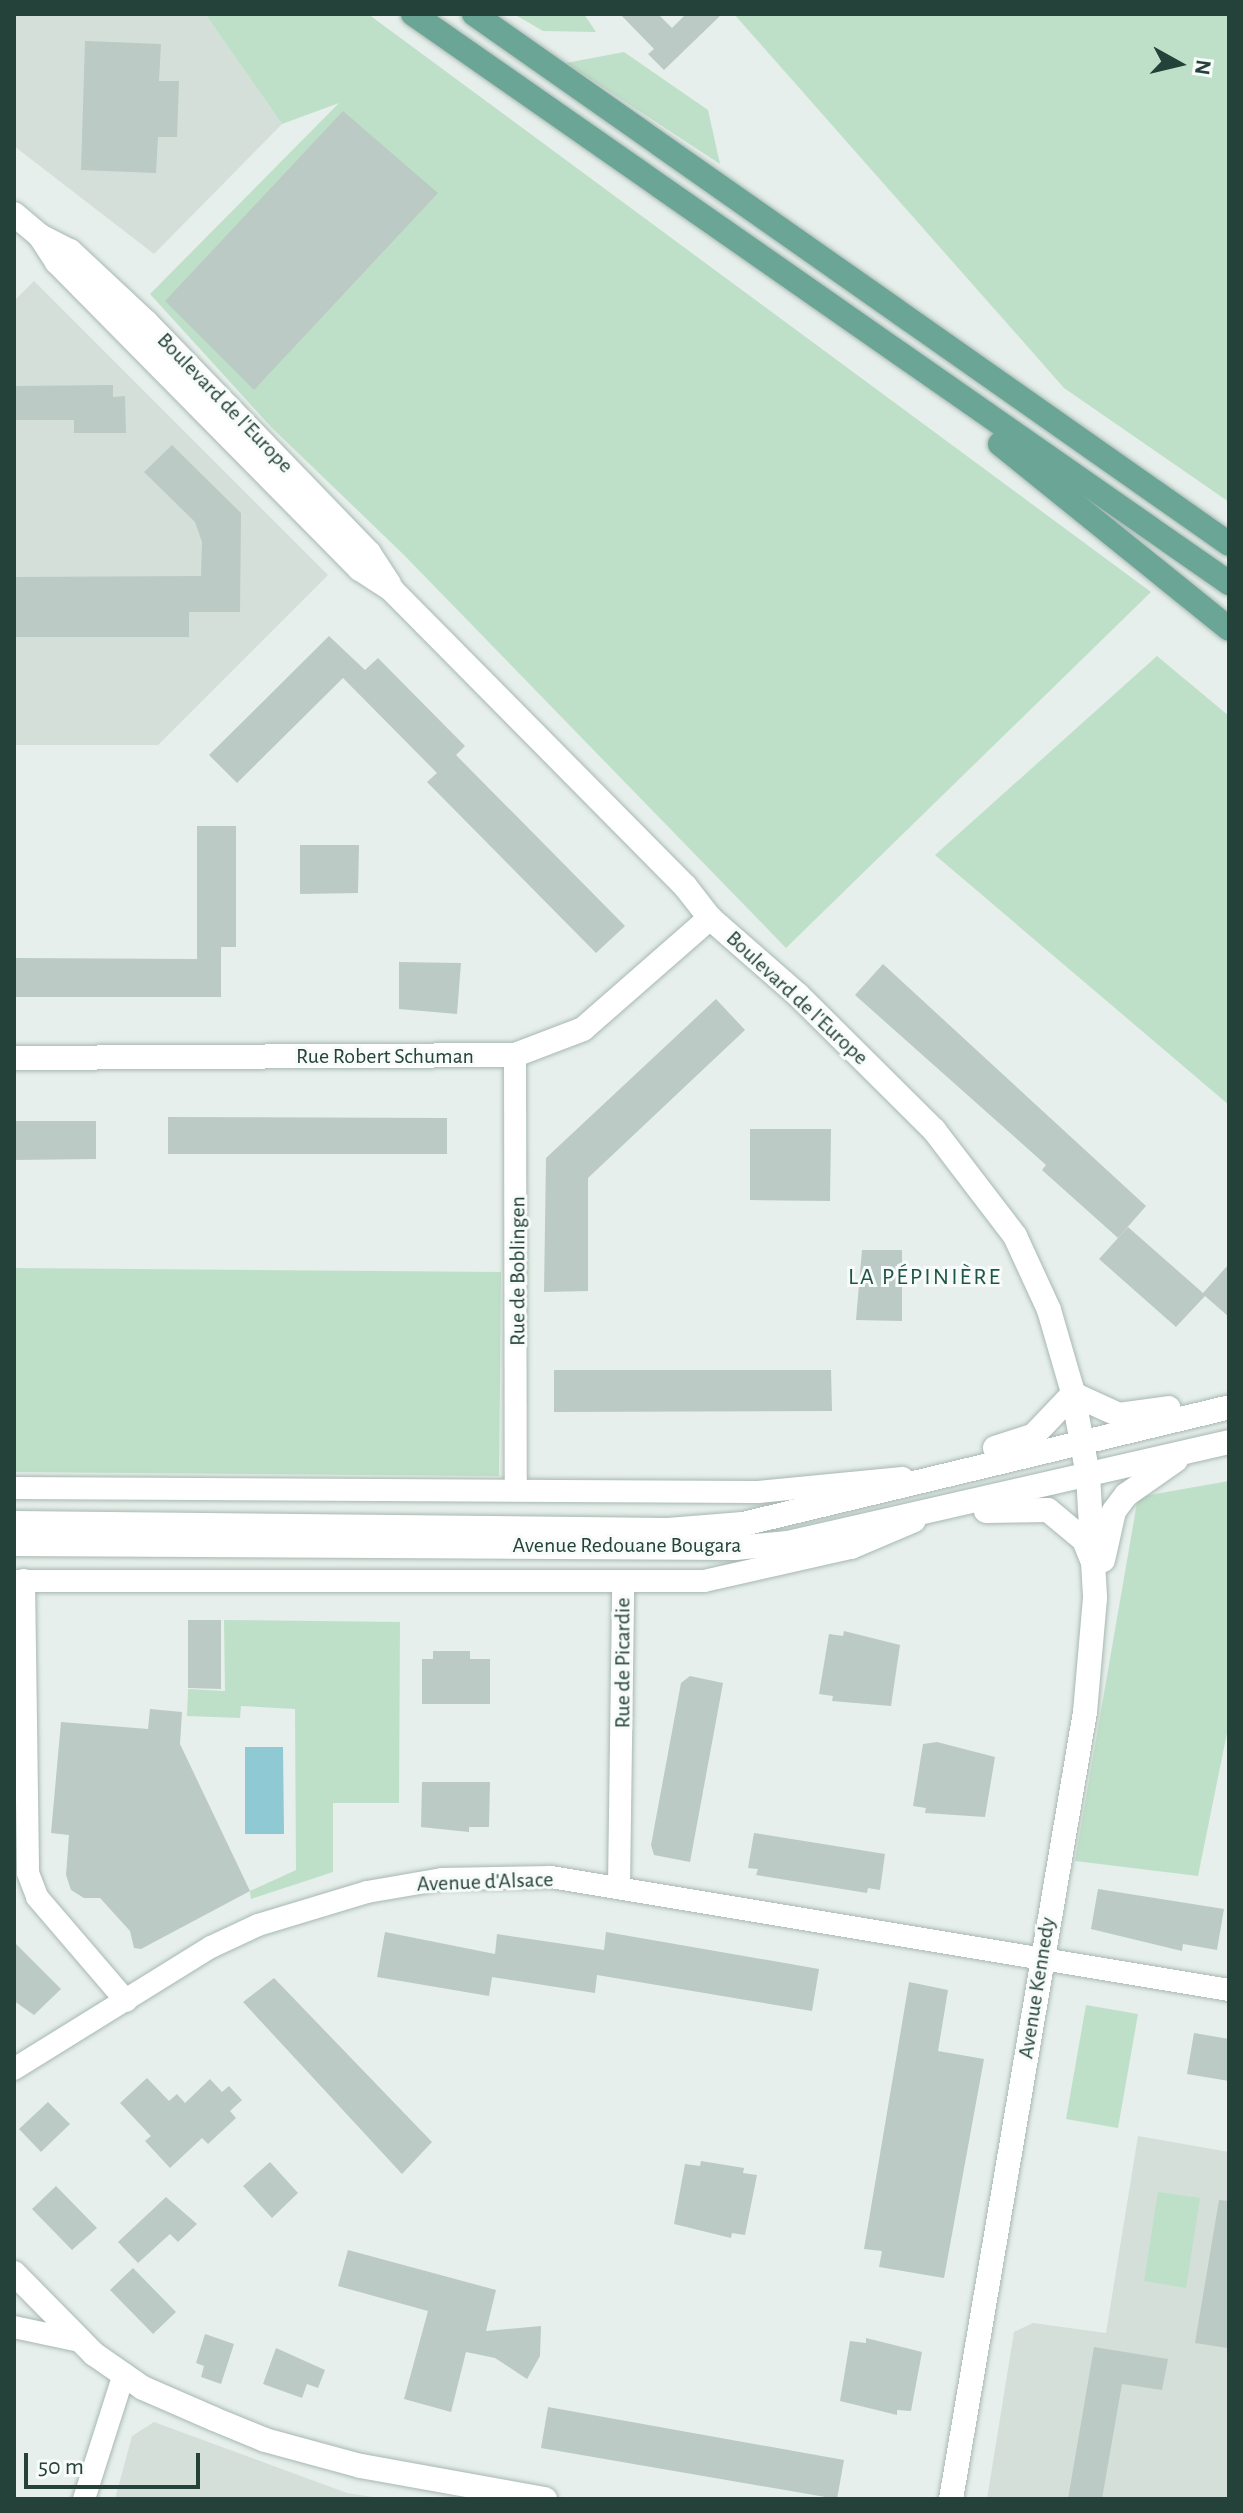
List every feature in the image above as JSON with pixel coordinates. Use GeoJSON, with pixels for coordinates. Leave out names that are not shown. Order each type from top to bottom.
{"type":"FeatureCollection","features":[{"type":"Feature","properties":{"kind":"main road"},"geometry":{"type":"LineString","coordinates":[[413,14],[885,347],[1229,583]]}},
{"type":"Feature","properties":{"kind":"main road"},"geometry":{"type":"LineString","coordinates":[[474,14],[1229,544]]}},
{"type":"Feature","properties":{"kind":"main road"},"geometry":{"type":"LineString","coordinates":[[885,347],[1134,557],[1229,629]]}},
{"type":"Feature","properties":{"kind":"street","name":"Boulevard de l'Europe"},"geometry":{"type":"LineString","coordinates":[[14,214],[40,236],[82,261],[213,389],[369,553],[392,590],[685,886],[710,918],[798,995],[922,1119],[990,1200],[1015,1236],[1049,1310],[1073,1394],[1088,1475]]}},
{"type":"Feature","properties":{"kind":"street","name":"Rue Robert Schuman"},"geometry":{"type":"LineString","coordinates":[[14,1058],[515,1055],[583,1029],[710,918]]}},
{"type":"Feature","properties":{"kind":"street","name":"Rue de Boblingen"},"geometry":{"type":"LineString","coordinates":[[515,1055],[516,1487]]}},
{"type":"Feature","properties":{"kind":"street"},"geometry":{"type":"LineString","coordinates":[[943,1477],[969,1456],[1033,1436],[1073,1394],[1119,1415],[1164,1408],[1219,1409]]}},
{"type":"Feature","properties":{"kind":"street"},"geometry":{"type":"LineString","coordinates":[[1088,1475],[1113,1457],[1193,1429],[1219,1409]]}},
{"type":"Feature","properties":{"kind":"street","name":"Avenue Redouane Bougara"},"geometry":{"type":"LineString","coordinates":[[14,1523],[668,1530],[743,1524],[1219,1409]]}},
{"type":"Feature","properties":{"kind":"street"},"geometry":{"type":"LineString","coordinates":[[889,1519],[953,1494],[1041,1469],[1081,1441]]}},
{"type":"Feature","properties":{"kind":"street","name":"Avenue Redouane Bougara"},"geometry":{"type":"LineString","coordinates":[[14,1544],[735,1548],[788,1543],[1181,1457],[1229,1442]]}},
{"type":"Feature","properties":{"kind":"street"},"geometry":{"type":"LineString","coordinates":[[1095,1598],[1114,1511],[1126,1495],[1181,1457]]}},
{"type":"Feature","properties":{"kind":"street","name":"Avenue Kennedy"},"geometry":{"type":"LineString","coordinates":[[951,2499],[1085,1712],[1095,1598],[1088,1475]]}},
{"type":"Feature","properties":{"kind":"street","name":"Avenue Redouane Bougara"},"geometry":{"type":"LineString","coordinates":[[14,1488],[516,1487],[758,1492],[943,1477]]}},
{"type":"Feature","properties":{"kind":"street"},"geometry":{"type":"LineString","coordinates":[[948,1507],[1048,1510],[1084,1540],[1094,1564]]}},
{"type":"Feature","properties":{"kind":"street","name":"Rue de Picardie"},"geometry":{"type":"LineString","coordinates":[[619,1886],[623,1584],[704,1581],[851,1548],[948,1507]]}},
{"type":"Feature","properties":{"kind":"street"},"geometry":{"type":"LineString","coordinates":[[126,2001],[37,1897],[28,1873],[19,1580],[623,1584]]}},
{"type":"Feature","properties":{"kind":"street","name":"Avenue d'Alsace"},"geometry":{"type":"LineString","coordinates":[[14,2069],[211,1947],[258,1925],[367,1892],[496,1876],[551,1877],[619,1886],[885,1935],[1042,1956],[1229,1990]]}},
{"type":"Feature","properties":{"kind":"street"},"geometry":{"type":"LineString","coordinates":[[14,2273],[80,2341],[124,2374],[265,2440],[361,2466],[545,2499]]}},
{"type":"Feature","properties":{"kind":"street"},"geometry":{"type":"LineString","coordinates":[[14,2327],[80,2341]]}},
{"type":"Feature","properties":{"kind":"street"},"geometry":{"type":"LineString","coordinates":[[84,2499],[124,2374]]}},
{"type":"Feature","properties":{"kind":"shaded area"},"geometry":{"type":"Polygon","coordinates":[[[14,14],[205,14],[282,124],[154,254],[14,146],[14,14]]]}},
{"type":"Feature","properties":{"kind":"shaded area"},"geometry":{"type":"Polygon","coordinates":[[[34,281],[328,575],[158,745],[14,745],[14,301],[34,281]]]}},
{"type":"Feature","properties":{"kind":"shaded area"},"geometry":{"type":"Polygon","coordinates":[[[1138,2136],[1229,2152],[1229,2499],[987,2499],[1014,2332],[1033,2323],[1106,2333],[1138,2136]]]}},
{"type":"Feature","properties":{"kind":"shaded area"},"geometry":{"type":"Polygon","coordinates":[[[154,2422],[347,2493],[386,2499],[115,2499],[132,2436],[154,2422]]]}},
{"type":"Feature","properties":{"kind":"green space"},"geometry":{"type":"Polygon","coordinates":[[[205,14],[368,14],[1151,592],[786,948],[403,554],[271,427],[150,294],[339,103],[282,124],[205,14]]]}},
{"type":"Feature","properties":{"kind":"green space"},"geometry":{"type":"Polygon","coordinates":[[[514,14],[584,14],[596,32],[543,31],[514,14]]]}},
{"type":"Feature","properties":{"kind":"green space"},"geometry":{"type":"Polygon","coordinates":[[[734,14],[1229,14],[1229,502],[1064,388],[734,14]]]}},
{"type":"Feature","properties":{"kind":"green space"},"geometry":{"type":"Polygon","coordinates":[[[624,52],[708,110],[720,164],[566,63],[624,52]]]}},
{"type":"Feature","properties":{"kind":"green space"},"geometry":{"type":"Polygon","coordinates":[[[1157,656],[1229,716],[1229,1105],[935,855],[1157,656]]]}},
{"type":"Feature","properties":{"kind":"green space"},"geometry":{"type":"Polygon","coordinates":[[[14,1268],[501,1272],[499,1476],[14,1472],[14,1268]]]}},
{"type":"Feature","properties":{"kind":"green space"},"geometry":{"type":"Polygon","coordinates":[[[1229,1481],[1229,1723],[1198,1876],[1075,1861],[1138,1497],[1229,1481]]]}},
{"type":"Feature","properties":{"kind":"green space"},"geometry":{"type":"Polygon","coordinates":[[[224,1620],[400,1622],[399,1803],[333,1803],[333,1872],[251,1899],[250,1891],[296,1870],[295,1709],[241,1706],[240,1718],[187,1716],[188,1689],[225,1691],[224,1620]]]}},
{"type":"Feature","properties":{"kind":"green space"},"geometry":{"type":"Polygon","coordinates":[[[1086,2005],[1138,2014],[1118,2128],[1066,2119],[1086,2005]]]}},
{"type":"Feature","properties":{"kind":"green space"},"geometry":{"type":"Polygon","coordinates":[[[1158,2192],[1200,2198],[1186,2288],[1144,2281],[1158,2192]]]}},
{"type":"Feature","properties":{"kind":"water"},"geometry":{"type":"Polygon","coordinates":[[[245,1747],[283,1747],[284,1834],[245,1834],[245,1747]]]}},
{"type":"Feature","properties":{"kind":"building"},"geometry":{"type":"Polygon","coordinates":[[[620,14],[658,14],[672,28],[686,14],[722,14],[664,70],[648,54],[654,49],[620,14]]]}},
{"type":"Feature","properties":{"kind":"building"},"geometry":{"type":"Polygon","coordinates":[[[85,41],[161,44],[159,81],[179,81],[177,137],[158,137],[156,173],[81,170],[85,41]]]}},
{"type":"Feature","properties":{"kind":"building"},"geometry":{"type":"Polygon","coordinates":[[[343,111],[438,193],[254,390],[165,301],[343,111]]]}},
{"type":"Feature","properties":{"kind":"building"},"geometry":{"type":"Polygon","coordinates":[[[113,385],[113,397],[125,396],[126,433],[74,433],[74,420],[14,420],[14,386],[113,385]]]}},
{"type":"Feature","properties":{"kind":"building"},"geometry":{"type":"Polygon","coordinates":[[[172,445],[241,513],[240,612],[189,612],[189,637],[14,637],[14,577],[201,576],[202,542],[195,522],[144,472],[172,445]]]}},
{"type":"Feature","properties":{"kind":"building"},"geometry":{"type":"Polygon","coordinates":[[[329,636],[365,670],[378,658],[465,746],[456,755],[625,926],[596,953],[427,782],[437,773],[343,678],[237,783],[209,755],[329,636]]]}},
{"type":"Feature","properties":{"kind":"building"},"geometry":{"type":"Polygon","coordinates":[[[197,826],[236,826],[236,947],[221,947],[221,997],[14,997],[14,958],[197,959],[197,826]]]}},
{"type":"Feature","properties":{"kind":"building"},"geometry":{"type":"Polygon","coordinates":[[[300,845],[359,845],[358,893],[300,894],[300,845]]]}},
{"type":"Feature","properties":{"kind":"building"},"geometry":{"type":"Polygon","coordinates":[[[399,962],[461,963],[457,1014],[399,1009],[399,962]]]}},
{"type":"Feature","properties":{"kind":"building"},"geometry":{"type":"Polygon","coordinates":[[[883,964],[1146,1206],[1118,1238],[1042,1170],[1046,1165],[855,995],[883,964]]]}},
{"type":"Feature","properties":{"kind":"building"},"geometry":{"type":"Polygon","coordinates":[[[716,999],[745,1030],[588,1178],[588,1291],[544,1292],[546,1158],[716,999]]]}},
{"type":"Feature","properties":{"kind":"building"},"geometry":{"type":"Polygon","coordinates":[[[168,1117],[447,1118],[447,1154],[168,1154],[168,1117]]]}},
{"type":"Feature","properties":{"kind":"building"},"geometry":{"type":"Polygon","coordinates":[[[14,1121],[96,1121],[96,1159],[14,1160],[14,1121]]]}},
{"type":"Feature","properties":{"kind":"building"},"geometry":{"type":"Polygon","coordinates":[[[750,1129],[831,1129],[830,1201],[750,1200],[750,1129]]]}},
{"type":"Feature","properties":{"kind":"building"},"geometry":{"type":"Polygon","coordinates":[[[1128,1227],[1203,1293],[1229,1264],[1229,1317],[1205,1296],[1176,1327],[1099,1259],[1128,1227]]]}},
{"type":"Feature","properties":{"kind":"building"},"geometry":{"type":"Polygon","coordinates":[[[862,1250],[902,1250],[902,1321],[856,1320],[862,1250]]]}},
{"type":"Feature","properties":{"kind":"building"},"geometry":{"type":"Polygon","coordinates":[[[554,1370],[831,1370],[832,1411],[554,1412],[554,1370]]]}},
{"type":"Feature","properties":{"kind":"building"},"geometry":{"type":"Polygon","coordinates":[[[188,1620],[221,1620],[221,1689],[188,1688],[188,1620]]]}},
{"type":"Feature","properties":{"kind":"building"},"geometry":{"type":"Polygon","coordinates":[[[844,1631],[900,1645],[891,1706],[832,1701],[833,1696],[819,1694],[829,1634],[843,1636],[844,1631]]]}},
{"type":"Feature","properties":{"kind":"building"},"geometry":{"type":"Polygon","coordinates":[[[433,1651],[470,1651],[470,1659],[490,1659],[490,1704],[422,1704],[422,1659],[433,1659],[433,1651]]]}},
{"type":"Feature","properties":{"kind":"building"},"geometry":{"type":"Polygon","coordinates":[[[690,1676],[723,1683],[690,1862],[654,1855],[651,1845],[681,1683],[690,1676]]]}},
{"type":"Feature","properties":{"kind":"building"},"geometry":{"type":"Polygon","coordinates":[[[150,1709],[182,1712],[180,1744],[250,1891],[141,1949],[134,1948],[130,1931],[100,1898],[84,1898],[71,1890],[66,1875],[69,1835],[51,1833],[61,1722],[148,1729],[150,1709]]]}},
{"type":"Feature","properties":{"kind":"building"},"geometry":{"type":"Polygon","coordinates":[[[937,1742],[995,1757],[985,1817],[925,1813],[926,1808],[913,1806],[923,1744],[937,1742]]]}},
{"type":"Feature","properties":{"kind":"building"},"geometry":{"type":"Polygon","coordinates":[[[422,1782],[490,1782],[489,1827],[469,1827],[469,1832],[421,1827],[422,1782]]]}},
{"type":"Feature","properties":{"kind":"building"},"geometry":{"type":"Polygon","coordinates":[[[754,1833],[885,1854],[880,1890],[868,1888],[867,1893],[756,1875],[758,1869],[748,1868],[754,1833]]]}},
{"type":"Feature","properties":{"kind":"building"},"geometry":{"type":"Polygon","coordinates":[[[1098,1889],[1224,1909],[1217,1950],[1183,1944],[1182,1951],[1091,1929],[1098,1889]]]}},
{"type":"Feature","properties":{"kind":"building"},"geometry":{"type":"Polygon","coordinates":[[[385,1932],[495,1954],[497,1934],[604,1950],[606,1932],[819,1969],[812,2011],[597,1975],[595,1993],[492,1977],[489,1996],[377,1977],[385,1932]]]}},
{"type":"Feature","properties":{"kind":"building"},"geometry":{"type":"Polygon","coordinates":[[[14,1942],[61,1989],[34,2015],[14,2001],[14,1942]]]}},
{"type":"Feature","properties":{"kind":"building"},"geometry":{"type":"Polygon","coordinates":[[[274,1978],[432,2142],[402,2174],[243,2002],[274,1978]]]}},
{"type":"Feature","properties":{"kind":"building"},"geometry":{"type":"Polygon","coordinates":[[[909,1982],[948,1990],[938,2051],[984,2059],[944,2278],[879,2267],[882,2251],[864,2249],[909,1982]]]}},
{"type":"Feature","properties":{"kind":"building"},"geometry":{"type":"Polygon","coordinates":[[[1194,2033],[1229,2039],[1229,2081],[1187,2074],[1194,2033]]]}},
{"type":"Feature","properties":{"kind":"building"},"geometry":{"type":"Polygon","coordinates":[[[147,2078],[169,2101],[177,2094],[185,2103],[210,2079],[222,2092],[229,2086],[242,2100],[230,2111],[236,2118],[208,2144],[202,2138],[170,2168],[145,2141],[151,2136],[120,2103],[147,2078]]]}},
{"type":"Feature","properties":{"kind":"building"},"geometry":{"type":"Polygon","coordinates":[[[48,2102],[70,2124],[41,2152],[19,2129],[48,2102]]]}},
{"type":"Feature","properties":{"kind":"building"},"geometry":{"type":"Polygon","coordinates":[[[701,2161],[744,2168],[743,2173],[757,2175],[745,2235],[732,2233],[731,2238],[674,2224],[685,2164],[700,2166],[701,2161]]]}},
{"type":"Feature","properties":{"kind":"building"},"geometry":{"type":"Polygon","coordinates":[[[270,2162],[298,2193],[272,2218],[243,2186],[270,2162]]]}},
{"type":"Feature","properties":{"kind":"building"},"geometry":{"type":"Polygon","coordinates":[[[56,2186],[97,2228],[72,2250],[32,2209],[56,2186]]]}},
{"type":"Feature","properties":{"kind":"building"},"geometry":{"type":"Polygon","coordinates":[[[166,2197],[197,2224],[178,2242],[170,2234],[138,2263],[118,2242],[166,2197]]]}},
{"type":"Feature","properties":{"kind":"building"},"geometry":{"type":"Polygon","coordinates":[[[1219,2200],[1229,2201],[1227,2348],[1195,2343],[1219,2200]]]}},
{"type":"Feature","properties":{"kind":"building"},"geometry":{"type":"Polygon","coordinates":[[[348,2250],[496,2290],[486,2331],[541,2326],[540,2356],[527,2379],[495,2358],[466,2352],[451,2412],[404,2399],[428,2311],[338,2286],[348,2250]]]}},
{"type":"Feature","properties":{"kind":"building"},"geometry":{"type":"Polygon","coordinates":[[[133,2268],[176,2312],[153,2334],[110,2290],[133,2268]]]}},
{"type":"Feature","properties":{"kind":"building"},"geometry":{"type":"Polygon","coordinates":[[[205,2334],[234,2344],[221,2384],[201,2377],[204,2366],[196,2363],[205,2334]]]}},
{"type":"Feature","properties":{"kind":"building"},"geometry":{"type":"Polygon","coordinates":[[[866,2338],[922,2352],[911,2411],[897,2410],[897,2415],[840,2401],[850,2341],[866,2343],[866,2338]]]}},
{"type":"Feature","properties":{"kind":"building"},"geometry":{"type":"Polygon","coordinates":[[[1094,2347],[1168,2359],[1162,2390],[1122,2384],[1102,2499],[1068,2499],[1094,2347]]]}},
{"type":"Feature","properties":{"kind":"building"},"geometry":{"type":"Polygon","coordinates":[[[276,2348],[325,2370],[318,2388],[307,2384],[302,2398],[263,2384],[276,2348]]]}},
{"type":"Feature","properties":{"kind":"building"},"geometry":{"type":"Polygon","coordinates":[[[548,2407],[844,2460],[837,2499],[541,2448],[548,2407]]]}},
{"type":"Feature","properties":{"kind":"district","name":"LA PÉPINIÈRE"},"geometry":{"type":"Point","coordinates":[925,1278]}}]}
